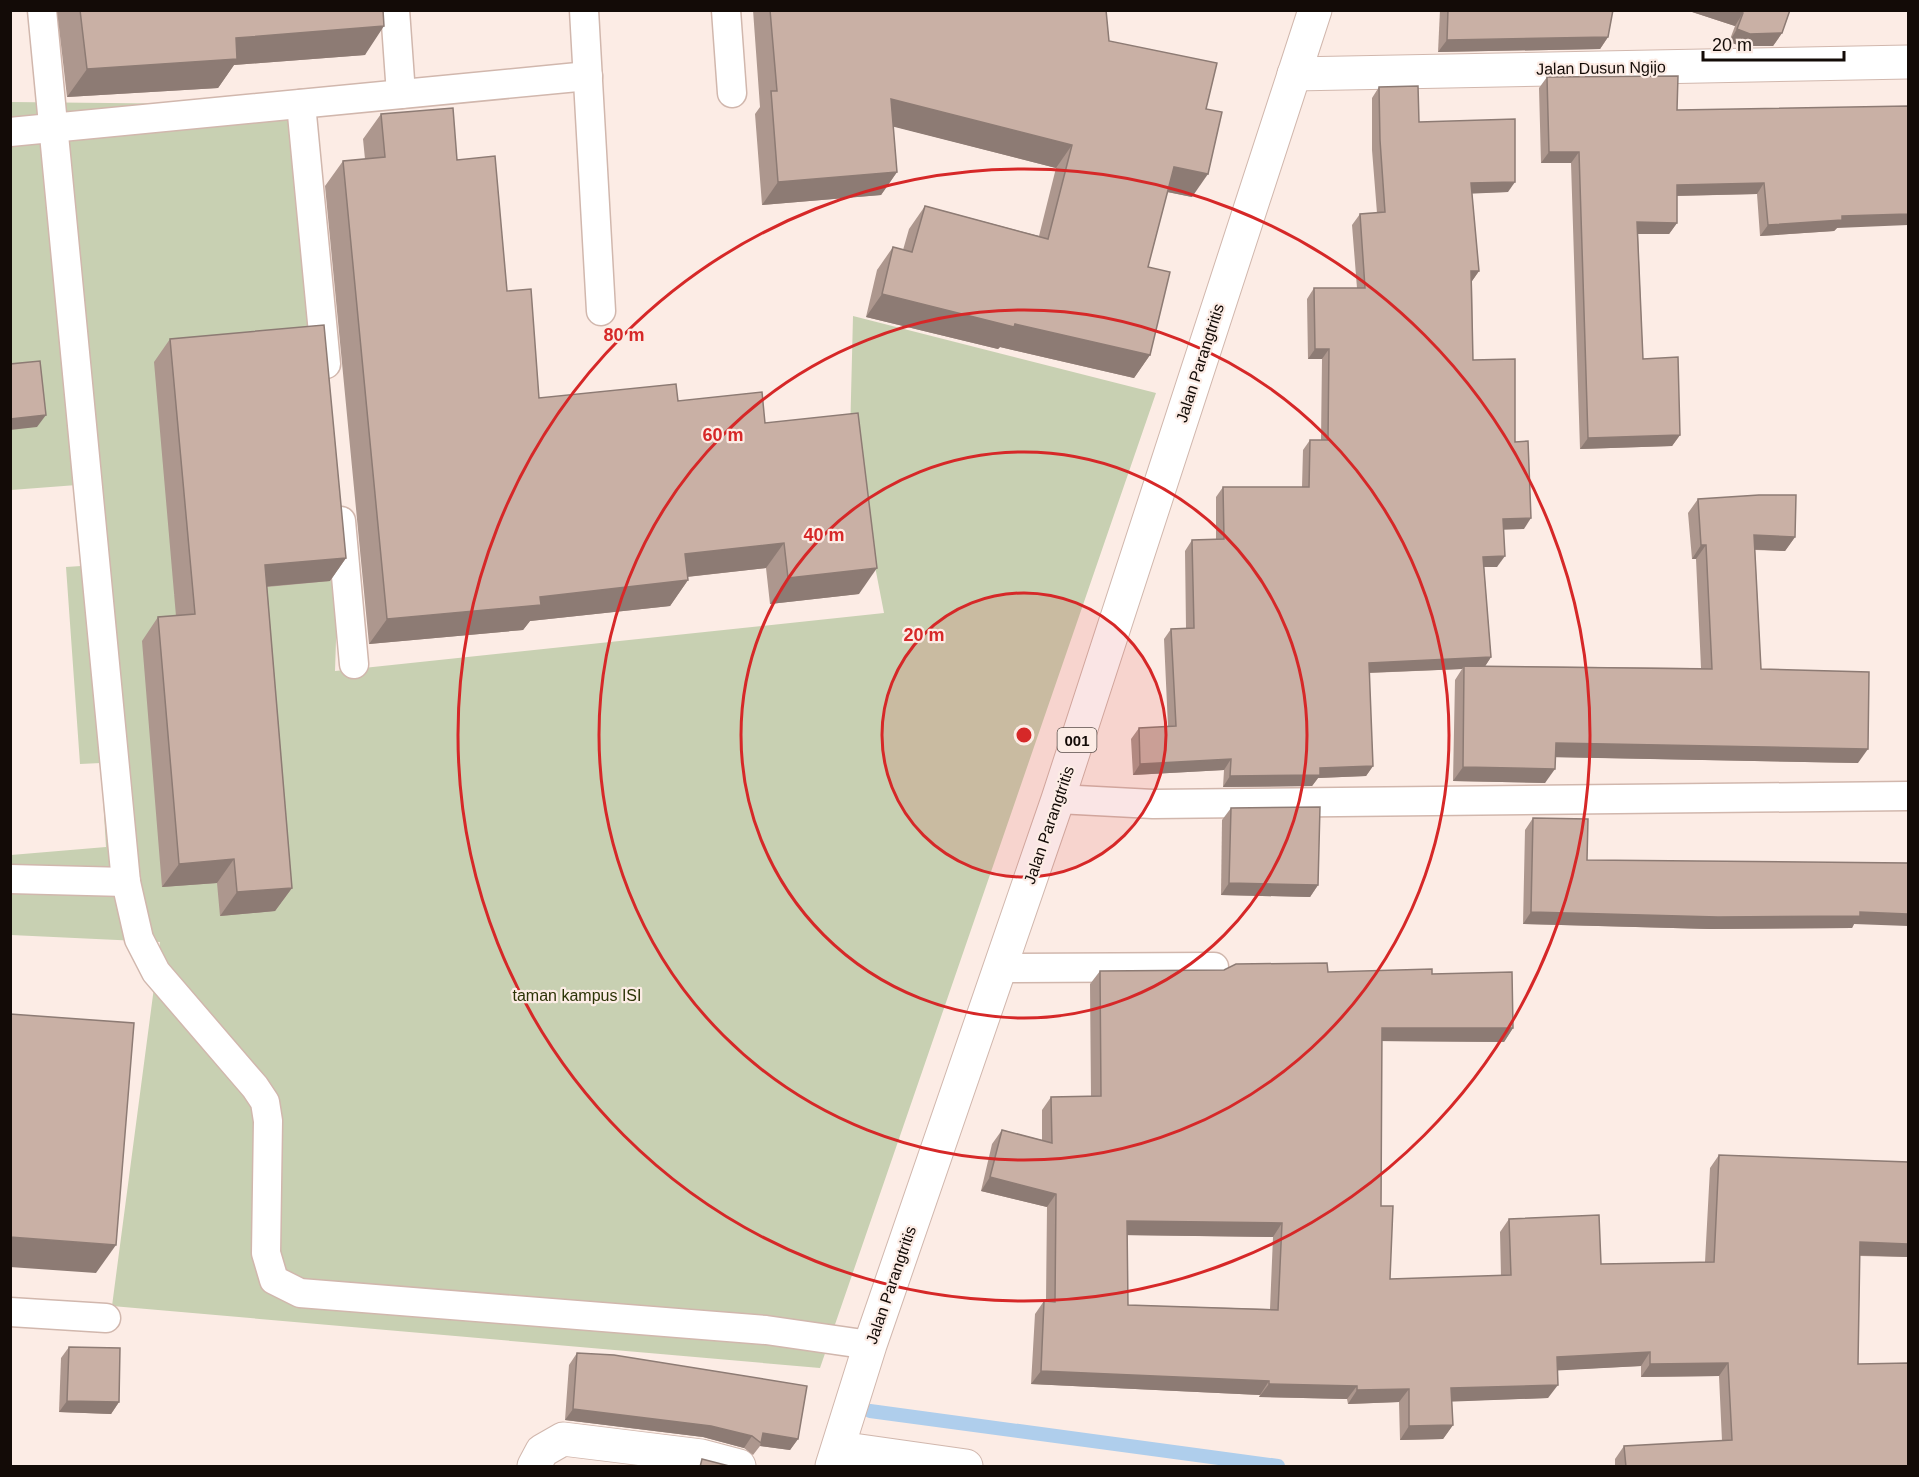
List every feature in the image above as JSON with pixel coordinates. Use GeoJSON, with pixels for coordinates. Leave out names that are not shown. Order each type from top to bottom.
{"type":"FeatureCollection","features":[{"type":"Feature","properties":{"kind":"main road","name":"Jalan Parangtritis"},"geometry":{"type":"LineString","coordinates":[[835,1457],[870,1345],[1058,799],[1315,10]]}},
{"type":"Feature","properties":{"kind":"main road","name":"Jalan Dusun Ngijo"},"geometry":{"type":"LineString","coordinates":[[1294,74],[1908,62]]}},
{"type":"Feature","properties":{"kind":"main road"},"geometry":{"type":"LineString","coordinates":[[534,1467],[542,1451],[563,1439],[701,1456],[739,1467]]}},
{"type":"Feature","properties":{"kind":"main road"},"geometry":{"type":"LineString","coordinates":[[835,1457],[966,1467]]}},
{"type":"Feature","properties":{"kind":"lane"},"geometry":{"type":"LineString","coordinates":[[42,10],[126,882],[139,939],[156,972],[255,1087],[265,1102],[268,1121],[266,1253],[274,1280],[300,1293],[766,1330],[870,1345]]}},
{"type":"Feature","properties":{"kind":"lane"},"geometry":{"type":"LineString","coordinates":[[395,10],[401,94]]}},
{"type":"Feature","properties":{"kind":"lane"},"geometry":{"type":"LineString","coordinates":[[584,10],[601,311]]}},
{"type":"Feature","properties":{"kind":"lane"},"geometry":{"type":"LineString","coordinates":[[726,10],[732,93]]}},
{"type":"Feature","properties":{"kind":"lane"},"geometry":{"type":"LineString","coordinates":[[10,132],[588,76]]}},
{"type":"Feature","properties":{"kind":"lane"},"geometry":{"type":"LineString","coordinates":[[301,104],[328,390]]}},
{"type":"Feature","properties":{"kind":"lane"},"geometry":{"type":"LineString","coordinates":[[338,497],[354,664]]}},
{"type":"Feature","properties":{"kind":"lane"},"geometry":{"type":"LineString","coordinates":[[1058,799],[1165,804],[1908,796]]}},
{"type":"Feature","properties":{"kind":"lane"},"geometry":{"type":"LineString","coordinates":[[10,879],[126,882]]}},
{"type":"Feature","properties":{"kind":"lane"},"geometry":{"type":"LineString","coordinates":[[1001,968],[1214,968]]}},
{"type":"Feature","properties":{"kind":"lane"},"geometry":{"type":"LineString","coordinates":[[10,1312],[106,1318]]}},
{"type":"Feature","properties":{"kind":"green space","name":"taman kampus ISI"},"geometry":{"type":"Polygon","coordinates":[[[11,102],[304,105],[317,348],[174,595],[338,580],[335,671],[884,613],[850,437],[853,316],[1156,393],[820,1368],[112,1306],[160,942],[11,935],[11,855],[106,847],[101,763],[80,764],[66,567],[96,565],[90,484],[11,490],[11,102]]]}},
{"type":"Feature","properties":{"kind":"building"},"geometry":{"type":"Polygon","coordinates":[[[80,10],[383,10],[384,26],[236,38],[237,59],[87,69],[80,10]]]}},
{"type":"Feature","properties":{"kind":"building"},"geometry":{"type":"Polygon","coordinates":[[[770,10],[1106,10],[1109,41],[1217,63],[1206,109],[1222,112],[1208,174],[1174,167],[1148,267],[1170,272],[1150,355],[1015,324],[1014,327],[882,294],[893,247],[912,252],[925,206],[1048,239],[1072,145],[891,99],[897,172],[778,182],[771,91],[777,91],[770,10]]]}},
{"type":"Feature","properties":{"kind":"building"},"geometry":{"type":"Polygon","coordinates":[[[1448,10],[1613,10],[1608,37],[1447,40],[1448,10]]]}},
{"type":"Feature","properties":{"kind":"building"},"geometry":{"type":"Polygon","coordinates":[[[1734,10],[1790,10],[1782,33],[1750,34],[1737,29],[1743,13],[1734,10]]]}},
{"type":"Feature","properties":{"kind":"building"},"geometry":{"type":"Polygon","coordinates":[[[1678,76],[1677,110],[1908,106],[1908,214],[1842,216],[1842,220],[1768,225],[1764,183],[1677,185],[1677,223],[1637,222],[1643,359],[1678,357],[1680,435],[1588,438],[1579,152],[1549,152],[1547,77],[1678,76]]]}},
{"type":"Feature","properties":{"kind":"building"},"geometry":{"type":"Polygon","coordinates":[[[1418,86],[1419,122],[1515,119],[1515,182],[1471,183],[1479,271],[1471,271],[1473,360],[1515,359],[1515,442],[1528,441],[1531,518],[1503,519],[1505,556],[1483,557],[1491,657],[1369,663],[1373,766],[1320,768],[1320,775],[1230,776],[1231,759],[1140,764],[1139,728],[1176,726],[1171,629],[1194,628],[1192,540],[1224,539],[1223,487],[1309,487],[1310,440],[1328,440],[1329,349],[1315,349],[1314,288],[1365,288],[1360,214],[1385,212],[1379,87],[1418,86]]]}},
{"type":"Feature","properties":{"kind":"building"},"geometry":{"type":"Polygon","coordinates":[[[453,108],[457,160],[495,156],[507,291],[531,289],[539,398],[676,384],[678,401],[762,392],[765,423],[858,413],[877,568],[788,578],[784,543],[685,554],[688,580],[540,597],[541,605],[387,619],[343,161],[385,157],[381,114],[453,108]]]}},
{"type":"Feature","properties":{"kind":"building"},"geometry":{"type":"Polygon","coordinates":[[[324,325],[346,558],[265,565],[292,888],[237,892],[234,859],[179,864],[158,617],[195,614],[170,339],[324,325]]]}},
{"type":"Feature","properties":{"kind":"building"},"geometry":{"type":"Polygon","coordinates":[[[40,361],[46,415],[10,419],[10,364],[40,361]]]}},
{"type":"Feature","properties":{"kind":"building"},"geometry":{"type":"Polygon","coordinates":[[[1796,495],[1795,537],[1754,535],[1761,669],[1869,672],[1868,749],[1556,743],[1555,769],[1463,767],[1464,666],[1712,669],[1706,545],[1701,545],[1698,499],[1796,495]]]}},
{"type":"Feature","properties":{"kind":"building"},"geometry":{"type":"Polygon","coordinates":[[[1320,807],[1318,885],[1229,883],[1231,808],[1320,807]]]}},
{"type":"Feature","properties":{"kind":"building"},"geometry":{"type":"Polygon","coordinates":[[[1533,818],[1588,819],[1587,860],[1908,863],[1908,914],[1860,912],[1860,916],[1718,917],[1531,912],[1533,818]]]}},
{"type":"Feature","properties":{"kind":"building"},"geometry":{"type":"Polygon","coordinates":[[[1327,963],[1328,972],[1432,969],[1432,974],[1512,972],[1513,1028],[1382,1028],[1381,1206],[1393,1206],[1390,1279],[1511,1275],[1509,1219],[1599,1215],[1601,1264],[1714,1262],[1719,1155],[1908,1162],[1908,1244],[1860,1242],[1858,1364],[1908,1363],[1908,1466],[1626,1467],[1624,1446],[1732,1440],[1728,1363],[1650,1364],[1650,1352],[1557,1357],[1558,1385],[1451,1388],[1453,1425],[1409,1426],[1409,1389],[1357,1390],[1357,1386],[1269,1384],[1269,1381],[1041,1371],[1044,1301],[1055,1302],[1056,1194],[990,1177],[1002,1130],[1052,1143],[1051,1097],[1101,1096],[1100,971],[1224,970],[1236,964],[1327,963]],[[1127,1221],[1128,1305],[1278,1310],[1282,1223],[1127,1221]]]}},
{"type":"Feature","properties":{"kind":"building"},"geometry":{"type":"Polygon","coordinates":[[[10,1014],[134,1023],[116,1245],[10,1237],[10,1014]]]}},
{"type":"Feature","properties":{"kind":"building"},"geometry":{"type":"Polygon","coordinates":[[[69,1347],[120,1348],[119,1402],[67,1401],[69,1347]]]}},
{"type":"Feature","properties":{"kind":"building"},"geometry":{"type":"Polygon","coordinates":[[[577,1353],[614,1355],[807,1386],[798,1439],[763,1433],[761,1443],[752,1436],[711,1426],[573,1409],[577,1353]]]}},
{"type":"Feature","properties":{"kind":"building"},"geometry":{"type":"Polygon","coordinates":[[[702,1459],[733,1467],[700,1467],[702,1459]]]}},
{"type":"Feature","properties":{"kind":"waterway"},"geometry":{"type":"LineString","coordinates":[[870,1411],[1278,1466]]}}]}
